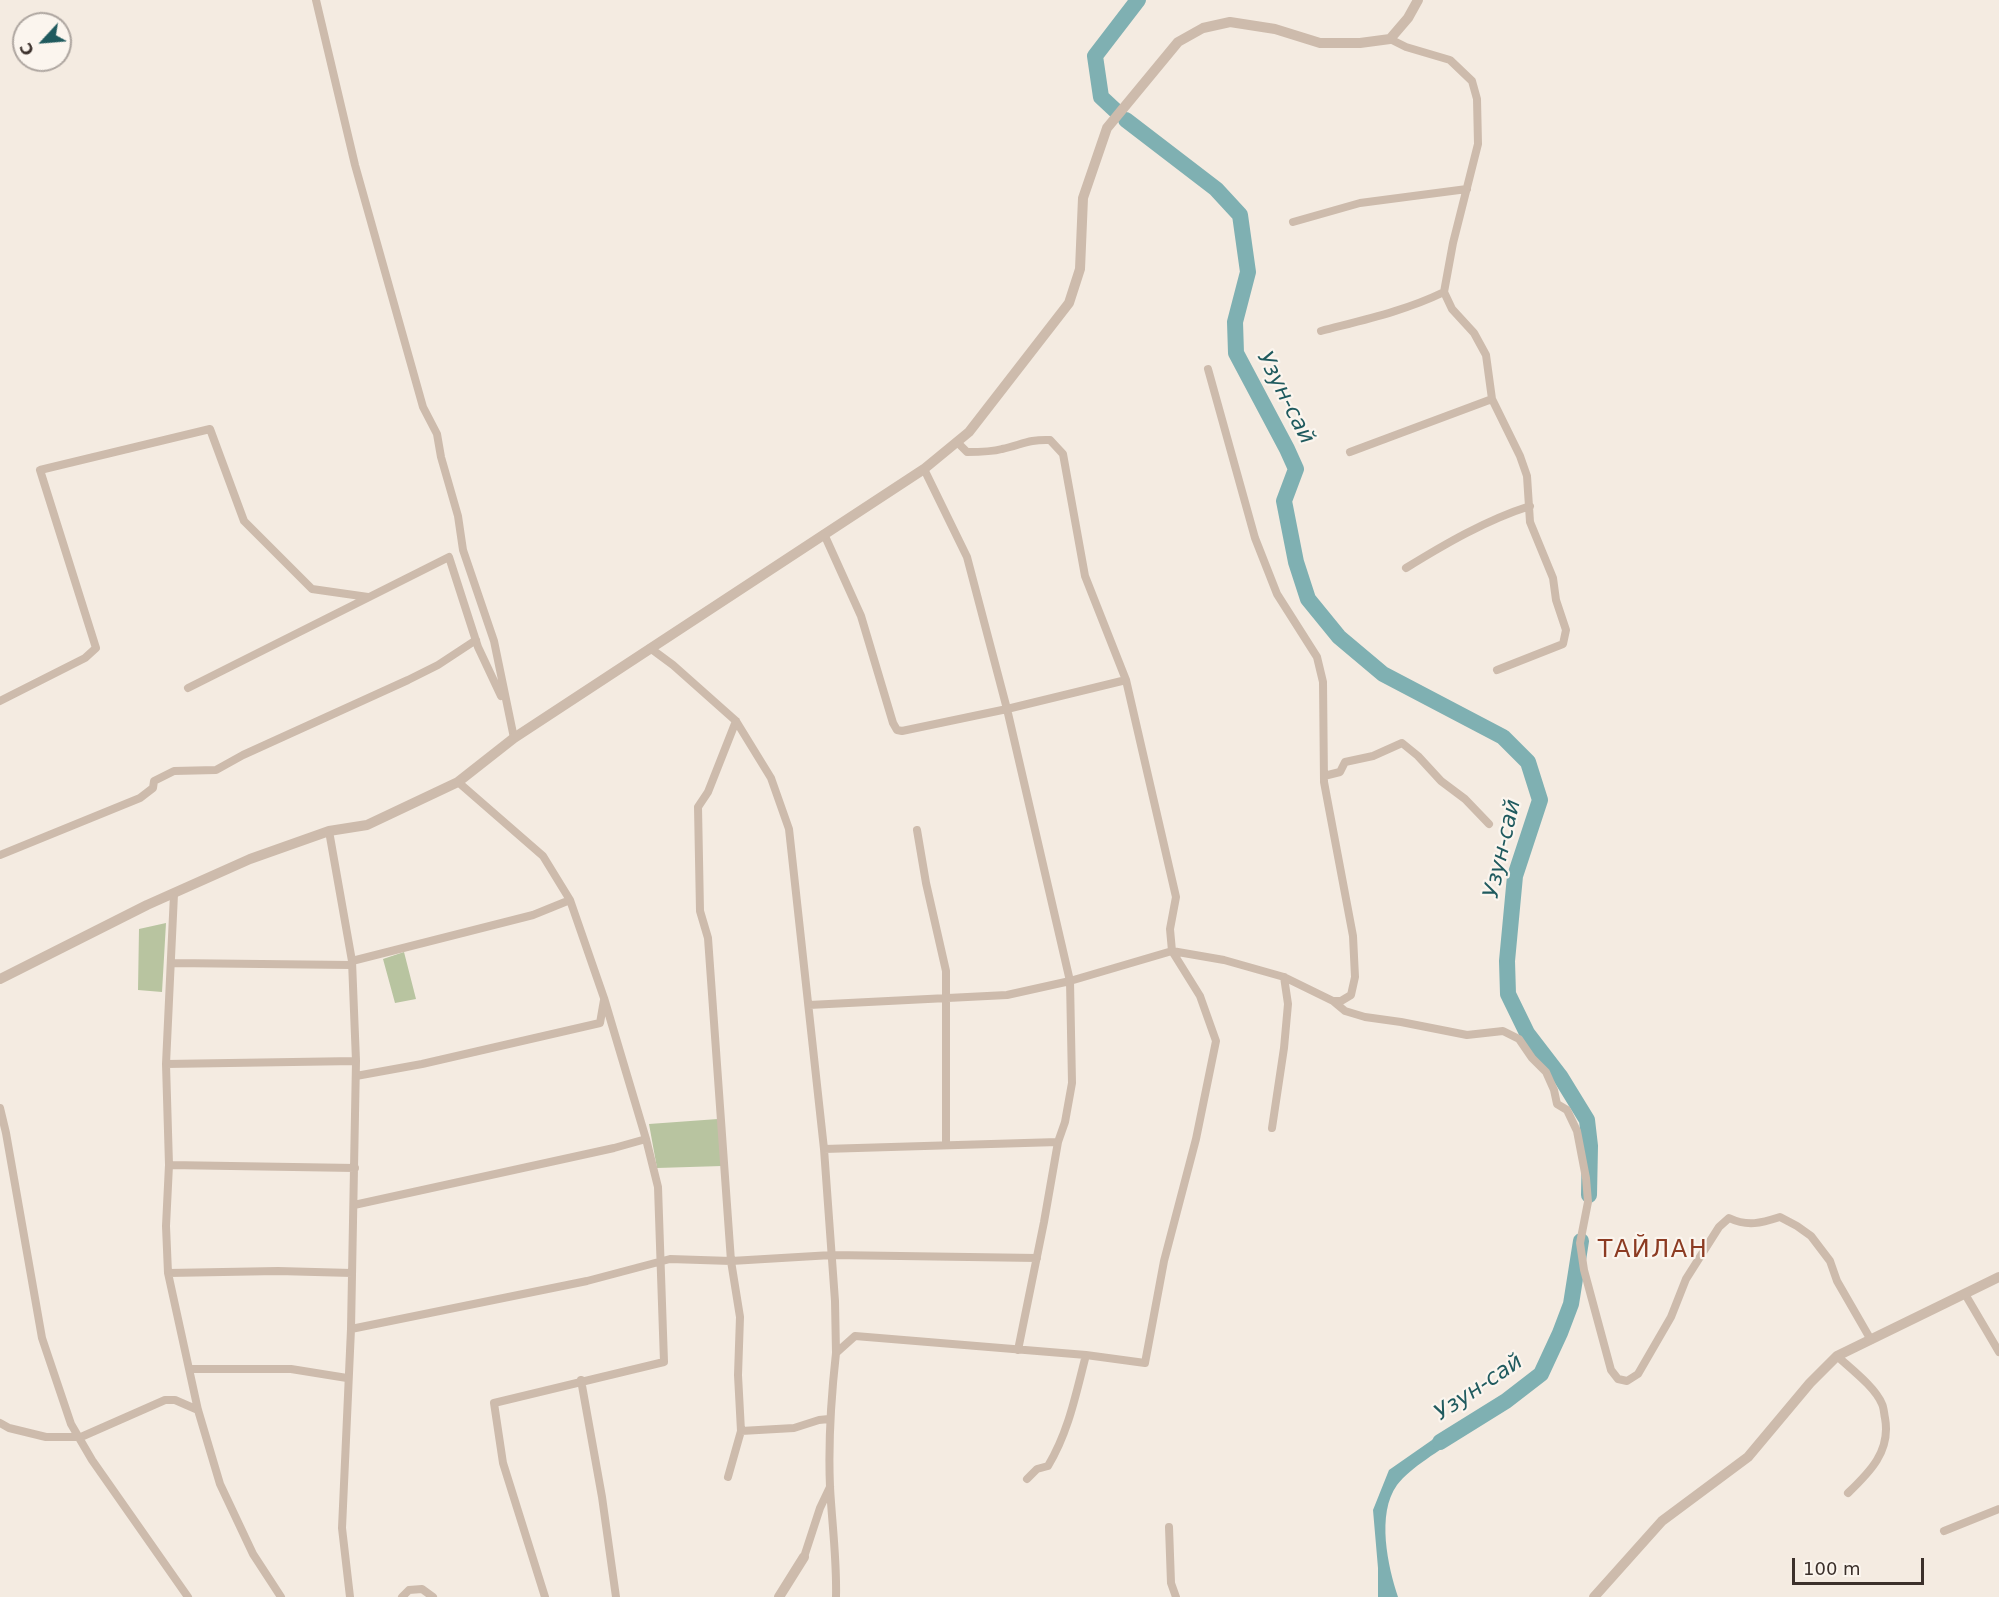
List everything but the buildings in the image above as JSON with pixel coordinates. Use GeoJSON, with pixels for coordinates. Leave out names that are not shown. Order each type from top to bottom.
{"type":"FeatureCollection","features":[{"type":"Feature","properties":{"kind":"street"},"geometry":{"type":"LineString","coordinates":[[316,0],[355,165],[423,407],[437,434],[441,458],[458,516],[463,550],[494,642],[514,738]]}},
{"type":"Feature","properties":{"kind":"street"},"geometry":{"type":"LineString","coordinates":[[1390,39],[1408,18],[1418,0]]}},
{"type":"Feature","properties":{"kind":"street"},"geometry":{"type":"LineString","coordinates":[[0,980],[147,905],[250,859],[329,831],[367,825],[458,782],[514,738],[924,469],[969,432],[1069,303],[1080,269],[1083,198],[1107,128],[1178,42],[1203,28],[1230,22],[1275,29],[1320,43],[1360,43],[1390,39],[1406,47],[1450,60],[1472,81],[1477,99],[1478,144],[1453,243],[1444,292],[1452,309],[1474,333],[1486,355],[1492,399],[1520,456],[1527,476],[1530,522],[1553,578],[1556,600],[1566,630],[1563,644],[1497,670]]}},
{"type":"Feature","properties":{"kind":"street"},"geometry":{"type":"LineString","coordinates":[[1293,222],[1360,203],[1467,189]]}},
{"type":"Feature","properties":{"kind":"street"},"geometry":{"type":"LineString","coordinates":[[1321,332],[1381,316],[1444,292]]}},
{"type":"Feature","properties":{"kind":"street"},"geometry":{"type":"LineString","coordinates":[[1208,369],[1255,538],[1277,594],[1317,657],[1323,682],[1324,776],[1353,936],[1355,976],[1351,995],[1341,1001],[1333,1001]]}},
{"type":"Feature","properties":{"kind":"street"},"geometry":{"type":"LineString","coordinates":[[1350,452],[1492,399]]}},
{"type":"Feature","properties":{"kind":"street"},"geometry":{"type":"LineString","coordinates":[[0,701],[85,658],[96,648],[40,470],[210,429],[244,521],[312,589],[368,597]]}},
{"type":"Feature","properties":{"kind":"street"},"geometry":{"type":"LineString","coordinates":[[836,1353],[855,1336],[1086,1354],[1145,1363],[1164,1261],[1196,1139],[1215,1041],[1200,996],[1172,951],[1170,929],[1176,897],[1126,680],[1085,576],[1063,454],[1050,440],[1033,439],[984,452],[967,452],[957,442]]}},
{"type":"Feature","properties":{"kind":"street"},"geometry":{"type":"LineString","coordinates":[[924,469],[967,557],[1007,709],[1070,981],[1072,1083],[1065,1122],[1058,1142],[1018,1350]]}},
{"type":"Feature","properties":{"kind":"street"},"geometry":{"type":"LineString","coordinates":[[1406,568],[1441,546],[1511,512],[1530,506]]}},
{"type":"Feature","properties":{"kind":"street"},"geometry":{"type":"LineString","coordinates":[[824,534],[861,616],[897,730],[902,731],[1007,709],[1126,680]]}},
{"type":"Feature","properties":{"kind":"street"},"geometry":{"type":"LineString","coordinates":[[188,688],[449,557],[476,640],[507,708]]}},
{"type":"Feature","properties":{"kind":"street"},"geometry":{"type":"LineString","coordinates":[[0,855],[140,798],[153,788],[154,781],[174,771],[216,770],[243,754],[438,665],[476,640]]}},
{"type":"Feature","properties":{"kind":"street"},"geometry":{"type":"LineString","coordinates":[[650,648],[673,665],[736,721],[771,778],[789,829],[824,1149],[835,1301],[836,1353],[829,1419],[830,1487],[837,1559],[836,1597]]}},
{"type":"Feature","properties":{"kind":"street"},"geometry":{"type":"LineString","coordinates":[[728,1477],[741,1431],[738,1375],[740,1317],[731,1261],[708,938],[700,911],[698,807],[708,792],[736,721]]}},
{"type":"Feature","properties":{"kind":"street"},"geometry":{"type":"LineString","coordinates":[[1324,776],[1340,772],[1345,762],[1372,756],[1402,743],[1418,756],[1441,782],[1465,799],[1489,824]]}},
{"type":"Feature","properties":{"kind":"street"},"geometry":{"type":"LineString","coordinates":[[458,782],[543,856],[570,900],[604,998],[658,1187],[664,1362],[494,1402],[503,1463],[545,1597]]}},
{"type":"Feature","properties":{"kind":"street"},"geometry":{"type":"LineString","coordinates":[[917,830],[926,883],[946,971],[946,1145]]}},
{"type":"Feature","properties":{"kind":"street"},"geometry":{"type":"LineString","coordinates":[[329,831],[352,963],[356,1061],[351,1329],[342,1528],[350,1597]]}},
{"type":"Feature","properties":{"kind":"street"},"geometry":{"type":"LineString","coordinates":[[174,894],[166,1064],[169,1165],[166,1226],[168,1273],[198,1410],[220,1484],[253,1554],[281,1597]]}},
{"type":"Feature","properties":{"kind":"street"},"geometry":{"type":"LineString","coordinates":[[172,963],[352,963],[533,915],[570,900]]}},
{"type":"Feature","properties":{"kind":"street"},"geometry":{"type":"LineString","coordinates":[[809,1005],[1006,995],[1070,981],[1172,951],[1224,960],[1284,977],[1333,1001],[1346,1011],[1365,1017],[1467,1035],[1503,1031],[1519,1039],[1532,1058],[1546,1072],[1557,1104],[1567,1110],[1577,1131],[1588,1202],[1580,1239],[1584,1270],[1611,1371],[1618,1379],[1627,1381],[1638,1374],[1671,1317],[1686,1279],[1719,1227],[1729,1218],[1741,1224],[1757,1224],[1780,1217],[1811,1236],[1830,1261],[1837,1281],[1871,1340]]}},
{"type":"Feature","properties":{"kind":"street"},"geometry":{"type":"LineString","coordinates":[[1272,1128],[1288,1004],[1284,977]]}},
{"type":"Feature","properties":{"kind":"street"},"geometry":{"type":"LineString","coordinates":[[356,1076],[422,1064],[600,1023],[604,998]]}},
{"type":"Feature","properties":{"kind":"street"},"geometry":{"type":"LineString","coordinates":[[166,1064],[356,1061]]}},
{"type":"Feature","properties":{"kind":"street"},"geometry":{"type":"LineString","coordinates":[[0,1108],[42,1338],[71,1424],[92,1460],[188,1597]]}},
{"type":"Feature","properties":{"kind":"street"},"geometry":{"type":"LineString","coordinates":[[354,1205],[646,1139]]}},
{"type":"Feature","properties":{"kind":"street"},"geometry":{"type":"LineString","coordinates":[[824,1149],[1058,1142]]}},
{"type":"Feature","properties":{"kind":"street"},"geometry":{"type":"LineString","coordinates":[[169,1165],[355,1168]]}},
{"type":"Feature","properties":{"kind":"street"},"geometry":{"type":"LineString","coordinates":[[351,1329],[587,1281],[670,1259],[731,1261],[832,1255],[1037,1258]]}},
{"type":"Feature","properties":{"kind":"street"},"geometry":{"type":"LineString","coordinates":[[168,1273],[278,1271],[352,1274]]}},
{"type":"Feature","properties":{"kind":"street"},"geometry":{"type":"LineString","coordinates":[[1594,1597],[1662,1521],[1748,1457],[1810,1383],[1837,1356],[1999,1277]]}},
{"type":"Feature","properties":{"kind":"street"},"geometry":{"type":"LineString","coordinates":[[1965,1294],[1999,1352]]}},
{"type":"Feature","properties":{"kind":"street"},"geometry":{"type":"LineString","coordinates":[[1027,1479],[1036,1469],[1048,1466],[1060,1447],[1086,1354]]}},
{"type":"Feature","properties":{"kind":"street"},"geometry":{"type":"LineString","coordinates":[[1837,1356],[1866,1383],[1882,1404],[1887,1429],[1884,1446],[1875,1465],[1848,1493]]}},
{"type":"Feature","properties":{"kind":"street"},"geometry":{"type":"LineString","coordinates":[[190,1369],[291,1369],[347,1378]]}},
{"type":"Feature","properties":{"kind":"street"},"geometry":{"type":"LineString","coordinates":[[581,1380],[602,1497],[616,1597]]}},
{"type":"Feature","properties":{"kind":"street"},"geometry":{"type":"LineString","coordinates":[[0,1423],[9,1428],[46,1437],[79,1437],[165,1400],[175,1400],[198,1410]]}},
{"type":"Feature","properties":{"kind":"street"},"geometry":{"type":"LineString","coordinates":[[741,1431],[794,1428],[829,1419]]}},
{"type":"Feature","properties":{"kind":"street"},"geometry":{"type":"LineString","coordinates":[[779,1597],[804,1557],[820,1508],[830,1487]]}},
{"type":"Feature","properties":{"kind":"street"},"geometry":{"type":"LineString","coordinates":[[1944,1531],[1999,1509]]}},
{"type":"Feature","properties":{"kind":"street"},"geometry":{"type":"LineString","coordinates":[[1169,1527],[1171,1583],[1176,1597]]}},
{"type":"Feature","properties":{"kind":"street"},"geometry":{"type":"LineString","coordinates":[[402,1597],[409,1590],[422,1588],[434,1597]]}},
{"type":"Feature","properties":{"kind":"green space"},"geometry":{"type":"Polygon","coordinates":[[[166,923],[162,992],[138,990],[139,929],[166,923]]]}},
{"type":"Feature","properties":{"kind":"green space"},"geometry":{"type":"Polygon","coordinates":[[[404,952],[416,999],[395,1003],[383,959],[404,952]]]}},
{"type":"Feature","properties":{"kind":"green space"},"geometry":{"type":"Polygon","coordinates":[[[718,1119],[722,1166],[657,1168],[649,1124],[718,1119]]]}},
{"type":"Feature","properties":{"kind":"water"},"geometry":{"type":"Polygon","coordinates":[[[1455,1424],[1459,1437],[1403,1478],[1391,1497],[1385,1525],[1386,1541],[1398,1597],[1378,1597],[1373,1510],[1389,1470],[1455,1424]]]}},
{"type":"Feature","properties":{"kind":"waterway","name":"Узун-сай"},"geometry":{"type":"LineString","coordinates":[[1116,111],[1101,97],[1095,56],[1138,0]]}},
{"type":"Feature","properties":{"kind":"waterway","name":"Узун-сай"},"geometry":{"type":"LineString","coordinates":[[1126,120],[1216,189],[1240,215],[1248,272],[1235,322],[1236,353],[1296,469],[1284,501],[1296,562],[1308,599],[1339,637],[1383,674],[1503,737],[1528,762],[1540,800],[1515,876],[1507,961],[1508,994],[1527,1033],[1560,1076],[1587,1120],[1590,1146],[1589,1195]]}},
{"type":"Feature","properties":{"kind":"waterway","name":"Узун-сай"},"geometry":{"type":"LineString","coordinates":[[1440,1442],[1506,1401],[1541,1374],[1571,1304],[1581,1241]]}},
{"type":"Feature","properties":{"kind":"district","name":"ТАЙЛАН"},"geometry":{"type":"Point","coordinates":[1653,1251]}}]}
